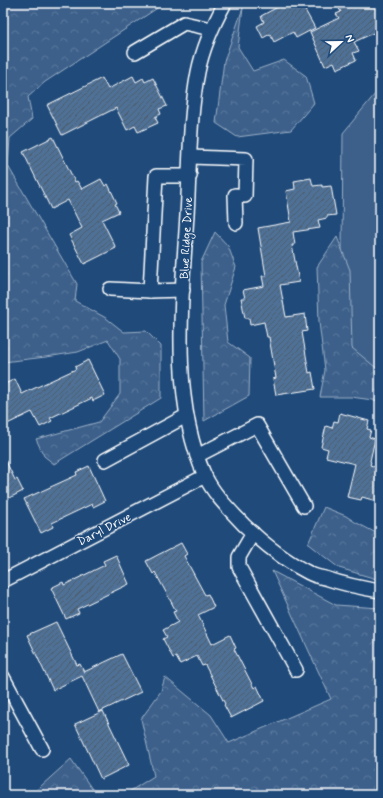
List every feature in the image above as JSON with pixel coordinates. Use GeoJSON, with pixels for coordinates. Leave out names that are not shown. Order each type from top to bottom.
{"type":"FeatureCollection","features":[{"type":"Feature","properties":{"kind":"street","name":"Blue Ridge Drive"},"geometry":{"type":"LineString","coordinates":[[225,3],[211,29],[198,71],[192,120],[183,290],[182,379],[186,416],[205,476],[217,495],[253,533],[273,550],[309,574],[350,586],[380,591]]}},
{"type":"Feature","properties":{"kind":"street"},"geometry":{"type":"LineString","coordinates":[[135,52],[184,23],[211,29]]}},
{"type":"Feature","properties":{"kind":"street"},"geometry":{"type":"LineString","coordinates":[[191,157],[246,159],[245,196],[235,195],[236,223]]}},
{"type":"Feature","properties":{"kind":"street"},"geometry":{"type":"LineString","coordinates":[[150,291],[156,176],[190,176]]}},
{"type":"Feature","properties":{"kind":"street"},"geometry":{"type":"LineString","coordinates":[[110,289],[150,291],[183,290]]}},
{"type":"Feature","properties":{"kind":"street"},"geometry":{"type":"LineString","coordinates":[[106,460],[186,416]]}},
{"type":"Feature","properties":{"kind":"street"},"geometry":{"type":"LineString","coordinates":[[198,456],[258,425],[304,506]]}},
{"type":"Feature","properties":{"kind":"street","name":"Daryl Drive"},"geometry":{"type":"LineString","coordinates":[[3,581],[205,476]]}},
{"type":"Feature","properties":{"kind":"street"},"geometry":{"type":"LineString","coordinates":[[253,533],[239,557],[239,567],[296,670]]}},
{"type":"Feature","properties":{"kind":"street"},"geometry":{"type":"LineString","coordinates":[[3,677],[42,749]]}},
{"type":"Feature","properties":{"kind":"green space"},"geometry":{"type":"Polygon","coordinates":[[[3,3],[165,3],[45,82],[28,97],[32,119],[10,138],[8,166],[77,284],[75,301],[106,318],[124,332],[146,331],[161,346],[161,398],[54,464],[44,456],[36,439],[99,422],[120,394],[120,359],[108,340],[78,352],[3,362],[3,3]]]}},
{"type":"Feature","properties":{"kind":"green space"},"geometry":{"type":"Polygon","coordinates":[[[243,8],[238,47],[253,71],[284,60],[306,76],[314,103],[291,130],[237,137],[216,123],[224,61],[243,8]]]}},
{"type":"Feature","properties":{"kind":"green space"},"geometry":{"type":"Polygon","coordinates":[[[380,88],[380,396],[341,365],[343,133],[380,88]]]}},
{"type":"Feature","properties":{"kind":"green space"},"geometry":{"type":"Polygon","coordinates":[[[215,232],[228,246],[236,267],[224,305],[228,342],[250,358],[249,396],[204,421],[201,262],[215,232]]]}},
{"type":"Feature","properties":{"kind":"green space"},"geometry":{"type":"Polygon","coordinates":[[[337,237],[350,270],[352,348],[380,371],[380,401],[351,397],[320,397],[325,370],[319,322],[317,267],[337,237]]]}},
{"type":"Feature","properties":{"kind":"green space"},"geometry":{"type":"Polygon","coordinates":[[[324,507],[346,516],[380,535],[380,580],[339,568],[308,544],[324,507]]]}},
{"type":"Feature","properties":{"kind":"green space"},"geometry":{"type":"Polygon","coordinates":[[[272,571],[336,605],[380,608],[380,795],[124,795],[154,776],[141,719],[161,691],[165,677],[211,715],[229,743],[331,699],[272,571]]]}},
{"type":"Feature","properties":{"kind":"green space"},"geometry":{"type":"Polygon","coordinates":[[[71,759],[92,789],[101,795],[31,795],[71,759]]]}},
{"type":"Feature","properties":{"kind":"building"},"geometry":{"type":"Polygon","coordinates":[[[285,3],[301,3],[315,28],[296,38],[293,32],[274,42],[270,34],[263,38],[257,26],[264,22],[261,16],[285,3]]]}},
{"type":"Feature","properties":{"kind":"building"},"geometry":{"type":"Polygon","coordinates":[[[336,3],[380,3],[380,30],[354,42],[359,51],[353,53],[356,60],[337,69],[334,62],[325,66],[310,32],[339,18],[336,14],[341,12],[336,3]]]}},
{"type":"Feature","properties":{"kind":"building"},"geometry":{"type":"Polygon","coordinates":[[[133,76],[136,82],[143,78],[145,82],[153,78],[167,106],[159,109],[161,114],[155,117],[158,123],[138,132],[135,126],[127,130],[116,108],[62,135],[47,105],[102,78],[108,89],[133,76]]]}},
{"type":"Feature","properties":{"kind":"building"},"geometry":{"type":"Polygon","coordinates":[[[53,137],[75,182],[77,181],[82,189],[101,179],[105,186],[108,184],[117,203],[115,204],[119,212],[102,220],[116,248],[84,264],[69,235],[82,228],[68,200],[51,209],[23,152],[53,137]]]}},
{"type":"Feature","properties":{"kind":"building"},"geometry":{"type":"Polygon","coordinates":[[[311,178],[313,186],[331,186],[336,215],[327,216],[327,218],[318,220],[320,228],[293,232],[295,245],[292,245],[299,282],[280,285],[286,317],[305,314],[307,331],[302,332],[309,373],[312,372],[315,389],[276,395],[273,379],[276,378],[269,337],[267,337],[264,322],[250,325],[249,318],[245,318],[241,298],[245,298],[243,290],[264,286],[262,276],[266,276],[258,228],[291,222],[286,191],[295,189],[294,181],[311,178]]]}},
{"type":"Feature","properties":{"kind":"building"},"geometry":{"type":"Polygon","coordinates":[[[88,360],[105,395],[93,401],[92,398],[50,418],[52,421],[40,427],[32,412],[3,426],[3,385],[15,379],[22,394],[76,369],[75,367],[88,360]]]}},
{"type":"Feature","properties":{"kind":"building"},"geometry":{"type":"Polygon","coordinates":[[[340,413],[369,421],[367,429],[371,430],[369,437],[375,439],[370,465],[380,468],[380,502],[362,497],[361,500],[347,497],[355,464],[326,457],[328,449],[321,447],[326,426],[332,428],[334,421],[338,422],[340,413]]]}},
{"type":"Feature","properties":{"kind":"building"},"geometry":{"type":"Polygon","coordinates":[[[3,455],[15,480],[17,479],[23,491],[3,501],[3,455]]]}},
{"type":"Feature","properties":{"kind":"building"},"geometry":{"type":"Polygon","coordinates":[[[89,466],[105,501],[93,507],[92,504],[52,523],[53,527],[41,533],[24,499],[77,475],[76,472],[89,466]]]}},
{"type":"Feature","properties":{"kind":"building"},"geometry":{"type":"Polygon","coordinates":[[[181,543],[187,554],[184,556],[205,595],[208,594],[214,607],[198,615],[212,644],[230,635],[236,648],[234,649],[254,688],[257,686],[264,701],[231,718],[205,665],[202,666],[197,656],[180,664],[176,657],[173,658],[163,639],[167,637],[163,630],[178,622],[173,612],[176,611],[155,572],[153,574],[146,561],[181,543]]]}},
{"type":"Feature","properties":{"kind":"building"},"geometry":{"type":"Polygon","coordinates":[[[116,555],[129,584],[77,609],[79,613],[66,619],[51,588],[63,582],[64,585],[105,565],[103,561],[116,555]]]}},
{"type":"Feature","properties":{"kind":"building"},"geometry":{"type":"Polygon","coordinates":[[[56,622],[77,665],[80,664],[84,672],[122,654],[141,692],[99,712],[82,676],[53,690],[27,635],[56,622]]]}},
{"type":"Feature","properties":{"kind":"building"},"geometry":{"type":"Polygon","coordinates":[[[103,711],[129,765],[101,779],[75,724],[103,711]]]}}]}
